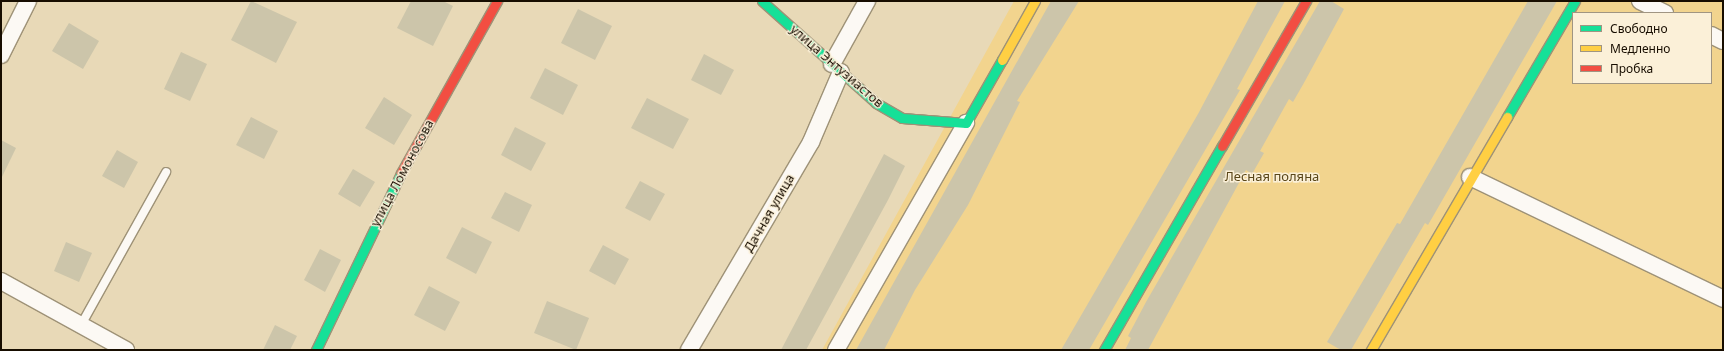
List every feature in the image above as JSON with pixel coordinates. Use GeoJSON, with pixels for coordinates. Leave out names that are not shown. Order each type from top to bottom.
{"type":"FeatureCollection","features":[{"type":"Feature","properties":{"kind":"street"},"geometry":{"type":"LineString","coordinates":[[1,55],[28,1]]}},
{"type":"Feature","properties":{"kind":"street","name":"улица Ломоносова"},"geometry":{"type":"LineString","coordinates":[[316,350],[380,210],[497,1]]}},
{"type":"Feature","properties":{"kind":"street","name":"улица Энтузиастов"},"geometry":{"type":"LineString","coordinates":[[762,1],[876,103],[902,118],[966,123]]}},
{"type":"Feature","properties":{"kind":"street","name":"Дачная улица"},"geometry":{"type":"LineString","coordinates":[[689,350],[810,142],[837,68],[867,1]]}},
{"type":"Feature","properties":{"kind":"street"},"geometry":{"type":"LineString","coordinates":[[836,350],[1035,1]]}},
{"type":"Feature","properties":{"kind":"street"},"geometry":{"type":"LineString","coordinates":[[1104,350],[1306,1]]}},
{"type":"Feature","properties":{"kind":"street"},"geometry":{"type":"LineString","coordinates":[[1371,350],[1470,177],[1575,1]]}},
{"type":"Feature","properties":{"kind":"street"},"geometry":{"type":"LineString","coordinates":[[1640,1],[1663,12]]}},
{"type":"Feature","properties":{"kind":"street"},"geometry":{"type":"LineString","coordinates":[[1712,36],[1723,41]]}},
{"type":"Feature","properties":{"kind":"street"},"geometry":{"type":"LineString","coordinates":[[1470,177],[1723,299]]}},
{"type":"Feature","properties":{"kind":"street"},"geometry":{"type":"LineString","coordinates":[[1,281],[126,350]]}},
{"type":"Feature","properties":{"kind":"lane"},"geometry":{"type":"LineString","coordinates":[[81,325],[166,172]]}},
{"type":"Feature","properties":{"kind":"green space","name":"Лесная поляна"},"geometry":{"type":"Polygon","coordinates":[[[1014,1],[1723,1],[1723,350],[822,350],[1014,1]]]}},
{"type":"Feature","properties":{"kind":"building"},"geometry":{"type":"Polygon","coordinates":[[[251,1],[297,22],[276,63],[231,40],[251,1]]]}},
{"type":"Feature","properties":{"kind":"building"},"geometry":{"type":"Polygon","coordinates":[[[411,1],[443,1],[453,6],[433,46],[397,28],[411,1]]]}},
{"type":"Feature","properties":{"kind":"building"},"geometry":{"type":"Polygon","coordinates":[[[1051,1],[1079,1],[1017,101],[1020,102],[968,205],[915,290],[884,350],[856,350],[1051,1]]]}},
{"type":"Feature","properties":{"kind":"building"},"geometry":{"type":"Polygon","coordinates":[[[1258,1],[1285,1],[1237,89],[1240,90],[1089,350],[1061,350],[1198,114],[1258,1]]]}},
{"type":"Feature","properties":{"kind":"building"},"geometry":{"type":"Polygon","coordinates":[[[1320,1],[1331,1],[1344,9],[1305,81],[1293,102],[1289,99],[1260,151],[1264,153],[1252,174],[1246,170],[1148,350],[1125,350],[1131,338],[1128,336],[1146,302],[1320,1]]]}},
{"type":"Feature","properties":{"kind":"building"},"geometry":{"type":"Polygon","coordinates":[[[1528,1],[1557,1],[1428,225],[1425,223],[1351,350],[1341,350],[1327,342],[1397,223],[1400,224],[1528,1]]]}},
{"type":"Feature","properties":{"kind":"building"},"geometry":{"type":"Polygon","coordinates":[[[578,9],[612,26],[595,60],[561,43],[578,9]]]}},
{"type":"Feature","properties":{"kind":"building"},"geometry":{"type":"Polygon","coordinates":[[[69,23],[99,41],[83,69],[52,51],[69,23]]]}},
{"type":"Feature","properties":{"kind":"building"},"geometry":{"type":"Polygon","coordinates":[[[181,52],[207,64],[190,101],[164,89],[181,52]]]}},
{"type":"Feature","properties":{"kind":"building"},"geometry":{"type":"Polygon","coordinates":[[[704,54],[734,70],[721,95],[691,80],[704,54]]]}},
{"type":"Feature","properties":{"kind":"building"},"geometry":{"type":"Polygon","coordinates":[[[545,68],[578,85],[563,115],[530,98],[545,68]]]}},
{"type":"Feature","properties":{"kind":"building"},"geometry":{"type":"Polygon","coordinates":[[[384,97],[412,115],[394,145],[365,128],[384,97]]]}},
{"type":"Feature","properties":{"kind":"building"},"geometry":{"type":"Polygon","coordinates":[[[647,98],[689,119],[673,149],[631,128],[647,98]]]}},
{"type":"Feature","properties":{"kind":"building"},"geometry":{"type":"Polygon","coordinates":[[[251,117],[278,131],[264,159],[236,145],[251,117]]]}},
{"type":"Feature","properties":{"kind":"building"},"geometry":{"type":"Polygon","coordinates":[[[515,127],[546,143],[531,171],[501,155],[515,127]]]}},
{"type":"Feature","properties":{"kind":"building"},"geometry":{"type":"Polygon","coordinates":[[[1,140],[16,148],[1,179],[1,140]]]}},
{"type":"Feature","properties":{"kind":"building"},"geometry":{"type":"Polygon","coordinates":[[[117,150],[138,162],[124,188],[102,176],[117,150]]]}},
{"type":"Feature","properties":{"kind":"building"},"geometry":{"type":"Polygon","coordinates":[[[884,154],[905,166],[888,200],[806,350],[781,350],[884,154]]]}},
{"type":"Feature","properties":{"kind":"building"},"geometry":{"type":"Polygon","coordinates":[[[353,169],[375,182],[360,207],[338,194],[353,169]]]}},
{"type":"Feature","properties":{"kind":"building"},"geometry":{"type":"Polygon","coordinates":[[[640,181],[665,194],[650,221],[625,208],[640,181]]]}},
{"type":"Feature","properties":{"kind":"building"},"geometry":{"type":"Polygon","coordinates":[[[505,192],[532,205],[519,232],[491,218],[505,192]]]}},
{"type":"Feature","properties":{"kind":"building"},"geometry":{"type":"Polygon","coordinates":[[[462,227],[492,242],[476,274],[446,258],[462,227]]]}},
{"type":"Feature","properties":{"kind":"building"},"geometry":{"type":"Polygon","coordinates":[[[66,242],[92,253],[79,282],[54,271],[66,242]]]}},
{"type":"Feature","properties":{"kind":"building"},"geometry":{"type":"Polygon","coordinates":[[[603,245],[629,259],[615,285],[589,271],[603,245]]]}},
{"type":"Feature","properties":{"kind":"building"},"geometry":{"type":"Polygon","coordinates":[[[320,249],[341,260],[325,292],[304,280],[320,249]]]}},
{"type":"Feature","properties":{"kind":"building"},"geometry":{"type":"Polygon","coordinates":[[[429,286],[460,302],[445,331],[414,315],[429,286]]]}},
{"type":"Feature","properties":{"kind":"building"},"geometry":{"type":"Polygon","coordinates":[[[547,301],[589,318],[576,350],[534,333],[547,301]]]}},
{"type":"Feature","properties":{"kind":"building"},"geometry":{"type":"Polygon","coordinates":[[[275,325],[297,336],[290,350],[263,350],[275,325]]]}},
{"type":"Feature","properties":{"kind":"traffic: fast"},"geometry":{"type":"LineString","coordinates":[[762,1],[876,103],[902,118],[966,123],[1002,60]]}},
{"type":"Feature","properties":{"kind":"traffic: fast"},"geometry":{"type":"LineString","coordinates":[[1507,117],[1575,1]]}},
{"type":"Feature","properties":{"kind":"traffic: fast"},"geometry":{"type":"LineString","coordinates":[[1104,350],[1222,146]]}},
{"type":"Feature","properties":{"kind":"traffic: fast"},"geometry":{"type":"LineString","coordinates":[[316,350],[401,173]]}},
{"type":"Feature","properties":{"kind":"traffic: slow"},"geometry":{"type":"LineString","coordinates":[[1002,60],[1035,1]]}},
{"type":"Feature","properties":{"kind":"traffic: slow"},"geometry":{"type":"LineString","coordinates":[[1371,350],[1507,117]]}},
{"type":"Feature","properties":{"kind":"traffic: jam"},"geometry":{"type":"LineString","coordinates":[[401,173],[497,1]]}},
{"type":"Feature","properties":{"kind":"traffic: jam"},"geometry":{"type":"LineString","coordinates":[[1222,146],[1306,1]]}}]}
